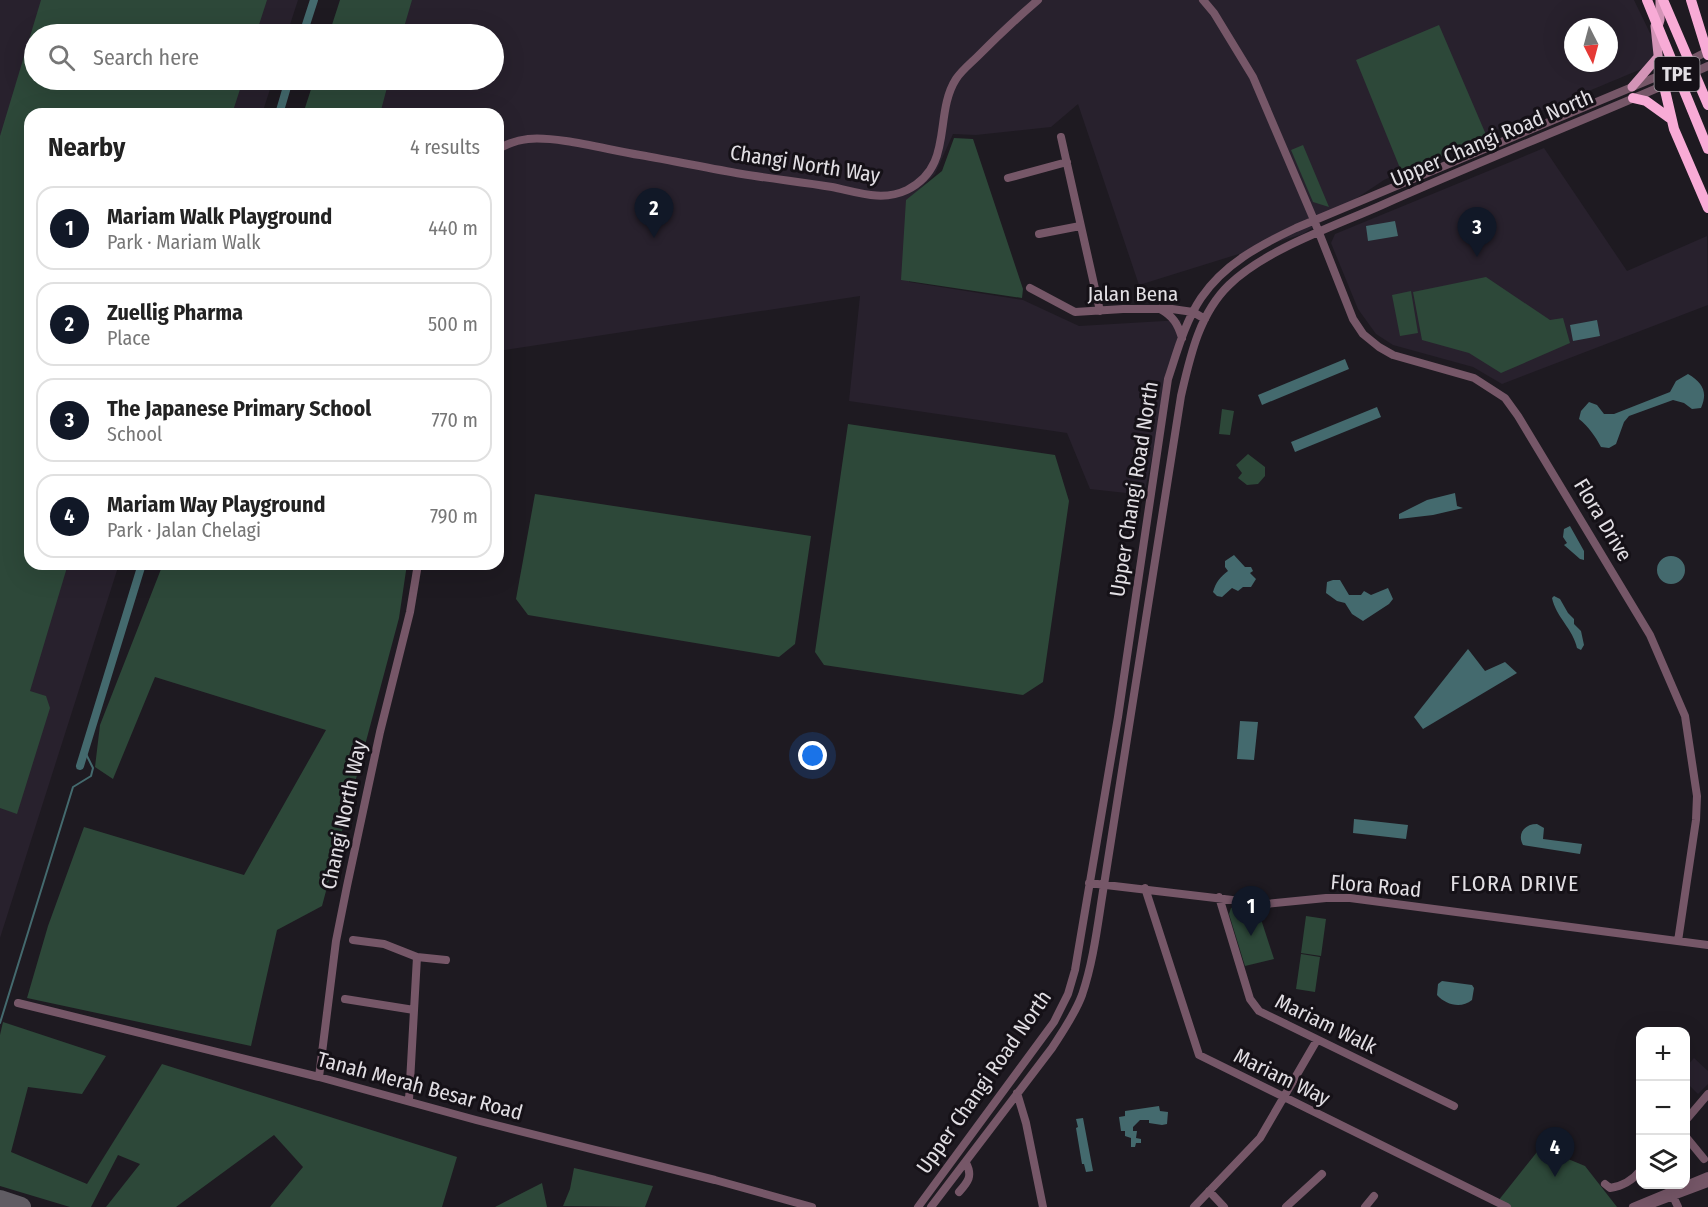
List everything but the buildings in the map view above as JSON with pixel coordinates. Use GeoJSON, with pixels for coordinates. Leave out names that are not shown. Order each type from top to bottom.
{"type":"FeatureCollection","features":[{"type":"Feature","properties":{"kind":"highway","name":"TPE"},"geometry":{"type":"LineString","coordinates":[[1647,0],[1708,149]]}},
{"type":"Feature","properties":{"kind":"highway","name":"TPE"},"geometry":{"type":"LineString","coordinates":[[1662,0],[1708,105]]}},
{"type":"Feature","properties":{"kind":"highway"},"geometry":{"type":"LineString","coordinates":[[1693,0],[1708,55]]}},
{"type":"Feature","properties":{"kind":"highway"},"geometry":{"type":"LineString","coordinates":[[1663,80],[1671,119],[1685,158],[1708,208]]}},
{"type":"Feature","properties":{"kind":"highway"},"geometry":{"type":"LineString","coordinates":[[1633,93],[1671,119]]}},
{"type":"Feature","properties":{"kind":"main road"},"geometry":{"type":"LineString","coordinates":[[1653,0],[1658,57],[1663,80]]}},
{"type":"Feature","properties":{"kind":"main road"},"geometry":{"type":"LineString","coordinates":[[1656,32],[1662,0]]}},
{"type":"Feature","properties":{"kind":"main road"},"geometry":{"type":"LineString","coordinates":[[1693,0],[1708,49]]}},
{"type":"Feature","properties":{"kind":"main road"},"geometry":{"type":"LineString","coordinates":[[1633,93],[1658,57]]}},
{"type":"Feature","properties":{"kind":"street","name":"Changi North Way"},"geometry":{"type":"LineString","coordinates":[[504,146],[529,139],[567,142],[873,196],[892,195],[906,191],[919,182],[936,158],[942,142],[949,95],[956,79],[1001,32],[1038,0]]}},
{"type":"Feature","properties":{"kind":"street","name":"Flora Drive"},"geometry":{"type":"LineString","coordinates":[[1203,0],[1253,77],[1319,232],[1353,319],[1363,334],[1379,347],[1393,354],[1474,378],[1505,398],[1546,461],[1650,635],[1685,716],[1695,776],[1696,820],[1678,941]]}},
{"type":"Feature","properties":{"kind":"street","name":"Upper Changi Road North"},"geometry":{"type":"LineString","coordinates":[[1663,80],[1708,49]]}},
{"type":"Feature","properties":{"kind":"street","name":"Upper Changi Road North"},"geometry":{"type":"LineString","coordinates":[[918,1207],[1029,1057],[1060,1011],[1068,994],[1075,970],[1118,717],[1168,379],[1182,338],[1201,297],[1225,270],[1265,243],[1314,220],[1663,80],[1708,66]]}},
{"type":"Feature","properties":{"kind":"street","name":"Upper Changi Road North"},"geometry":{"type":"LineString","coordinates":[[931,1207],[1052,1048],[1067,1025],[1082,994],[1093,950],[1104,885],[1181,396],[1188,363],[1204,319],[1228,286],[1250,268],[1319,232],[1544,135],[1633,93]]}},
{"type":"Feature","properties":{"kind":"street"},"geometry":{"type":"LineString","coordinates":[[1061,137],[1100,311]]}},
{"type":"Feature","properties":{"kind":"street"},"geometry":{"type":"LineString","coordinates":[[1008,178],[1067,162]]}},
{"type":"Feature","properties":{"kind":"street"},"geometry":{"type":"LineString","coordinates":[[1039,234],[1080,226]]}},
{"type":"Feature","properties":{"kind":"street","name":"Jalan Bena"},"geometry":{"type":"LineString","coordinates":[[1030,288],[1075,312],[1160,309],[1193,312],[1204,319]]}},
{"type":"Feature","properties":{"kind":"street"},"geometry":{"type":"LineString","coordinates":[[1160,309],[1177,323],[1182,338]]}},
{"type":"Feature","properties":{"kind":"street","name":"Changi North Way"},"geometry":{"type":"LineString","coordinates":[[319,1077],[336,941],[380,732],[408,622],[417,570]]}},
{"type":"Feature","properties":{"kind":"street"},"geometry":{"type":"LineString","coordinates":[[1133,607],[1149,601]]}},
{"type":"Feature","properties":{"kind":"street"},"geometry":{"type":"LineString","coordinates":[[1089,883],[1219,897]]}},
{"type":"Feature","properties":{"kind":"street","name":"Mariam Way"},"geometry":{"type":"LineString","coordinates":[[1145,888],[1199,1055],[1507,1207]]}},
{"type":"Feature","properties":{"kind":"street","name":"Flora Road"},"geometry":{"type":"LineString","coordinates":[[1219,897],[1266,904],[1350,898],[1708,945]]}},
{"type":"Feature","properties":{"kind":"street","name":"Mariam Walk"},"geometry":{"type":"LineString","coordinates":[[1219,897],[1250,999],[1255,1007],[1267,1016],[1455,1106]]}},
{"type":"Feature","properties":{"kind":"street"},"geometry":{"type":"LineString","coordinates":[[353,940],[384,944],[417,957],[446,960]]}},
{"type":"Feature","properties":{"kind":"street"},"geometry":{"type":"LineString","coordinates":[[409,1100],[417,957]]}},
{"type":"Feature","properties":{"kind":"street"},"geometry":{"type":"LineString","coordinates":[[345,999],[414,1010]]}},
{"type":"Feature","properties":{"kind":"street","name":"Tanah Merah Besar Road"},"geometry":{"type":"LineString","coordinates":[[18,1003],[409,1100],[476,1120],[697,1175],[812,1207]]}},
{"type":"Feature","properties":{"kind":"street"},"geometry":{"type":"LineString","coordinates":[[1194,1207],[1260,1138],[1317,1040]]}},
{"type":"Feature","properties":{"kind":"street"},"geometry":{"type":"LineString","coordinates":[[1017,1093],[1026,1123],[1043,1207]]}},
{"type":"Feature","properties":{"kind":"street"},"geometry":{"type":"LineString","coordinates":[[1690,1115],[1708,1094]]}},
{"type":"Feature","properties":{"kind":"street"},"geometry":{"type":"LineString","coordinates":[[1690,1142],[1704,1159]]}},
{"type":"Feature","properties":{"kind":"street","name":"Upper Changi Road North"},"geometry":{"type":"LineString","coordinates":[[960,1192],[969,1182],[970,1175],[966,1163]]}},
{"type":"Feature","properties":{"kind":"street"},"geometry":{"type":"LineString","coordinates":[[1286,1207],[1322,1174]]}},
{"type":"Feature","properties":{"kind":"street"},"geometry":{"type":"LineString","coordinates":[[1605,1184],[1611,1188],[1620,1186],[1636,1175]]}},
{"type":"Feature","properties":{"kind":"street"},"geometry":{"type":"LineString","coordinates":[[1644,1207],[1708,1176]]}},
{"type":"Feature","properties":{"kind":"street"},"geometry":{"type":"LineString","coordinates":[[1633,1207],[1708,1183]]}},
{"type":"Feature","properties":{"kind":"street"},"geometry":{"type":"LineString","coordinates":[[1209,1191],[1224,1207]]}},
{"type":"Feature","properties":{"kind":"street"},"geometry":{"type":"LineString","coordinates":[[1671,1193],[1678,1207]]}},
{"type":"Feature","properties":{"kind":"street"},"geometry":{"type":"LineString","coordinates":[[1365,1207],[1374,1196]]}},
{"type":"Feature","properties":{"kind":"shaded area"},"geometry":{"type":"Polygon","coordinates":[[[0,0],[298,0],[290,24],[24,24],[24,90],[270,90],[264,108],[24,108],[24,570],[117,570],[0,938],[0,0]]]}},
{"type":"Feature","properties":{"kind":"shaded area"},"geometry":{"type":"Polygon","coordinates":[[[410,0],[1634,0],[1663,60],[1483,135],[1384,180],[1303,234],[1139,285],[1078,104],[1051,127],[976,135],[953,134],[935,174],[913,196],[909,282],[1023,300],[1079,326],[1181,320],[1144,495],[1090,489],[1067,433],[849,401],[860,296],[504,350],[504,108],[378,108],[384,90],[504,90],[504,24],[403,24],[410,0]]]}},
{"type":"Feature","properties":{"kind":"shaded area"},"geometry":{"type":"Polygon","coordinates":[[[1544,148],[1627,271],[1707,236],[1708,305],[1502,384],[1473,367],[1393,345],[1376,334],[1358,309],[1331,243],[1335,234],[1544,148]]]}},
{"type":"Feature","properties":{"kind":"shaded area"},"geometry":{"type":"Polygon","coordinates":[[[1694,1058],[1708,1071],[1708,1084],[1698,1094],[1690,1086],[1690,1062],[1694,1058]]]}},
{"type":"Feature","properties":{"kind":"green space"},"geometry":{"type":"Polygon","coordinates":[[[41,0],[267,0],[259,24],[34,24],[41,0]]]}},
{"type":"Feature","properties":{"kind":"green space"},"geometry":{"type":"Polygon","coordinates":[[[340,0],[412,0],[405,24],[332,24],[340,0]]]}},
{"type":"Feature","properties":{"kind":"green space"},"geometry":{"type":"Polygon","coordinates":[[[1439,25],[1487,137],[1402,173],[1356,60],[1439,25]]]}},
{"type":"Feature","properties":{"kind":"green space"},"geometry":{"type":"Polygon","coordinates":[[[24,56],[24,90],[240,90],[234,108],[24,108],[24,570],[66,570],[30,691],[46,696],[50,708],[17,814],[0,808],[0,136],[24,56]]]}},
{"type":"Feature","properties":{"kind":"green space"},"geometry":{"type":"Polygon","coordinates":[[[311,90],[386,90],[382,108],[305,108],[311,90]]]}},
{"type":"Feature","properties":{"kind":"green space"},"geometry":{"type":"Polygon","coordinates":[[[954,138],[973,139],[1023,289],[1022,298],[901,280],[906,200],[942,171],[954,138]]]}},
{"type":"Feature","properties":{"kind":"green space"},"geometry":{"type":"Polygon","coordinates":[[[1303,145],[1329,207],[1313,202],[1291,150],[1303,145]]]}},
{"type":"Feature","properties":{"kind":"green space"},"geometry":{"type":"Polygon","coordinates":[[[1486,277],[1550,320],[1563,318],[1570,343],[1501,373],[1469,353],[1422,340],[1413,292],[1486,277]]]}},
{"type":"Feature","properties":{"kind":"green space"},"geometry":{"type":"Polygon","coordinates":[[[1411,291],[1418,333],[1400,336],[1392,295],[1411,291]]]}},
{"type":"Feature","properties":{"kind":"green space"},"geometry":{"type":"Polygon","coordinates":[[[1222,409],[1234,411],[1230,435],[1219,434],[1222,409]]]}},
{"type":"Feature","properties":{"kind":"green space"},"geometry":{"type":"Polygon","coordinates":[[[848,424],[1055,455],[1069,501],[1043,682],[1023,695],[824,665],[815,652],[848,424]]]}},
{"type":"Feature","properties":{"kind":"green space"},"geometry":{"type":"Polygon","coordinates":[[[1248,454],[1265,467],[1265,476],[1258,484],[1247,485],[1238,478],[1242,473],[1236,465],[1248,454]]]}},
{"type":"Feature","properties":{"kind":"green space"},"geometry":{"type":"Polygon","coordinates":[[[535,494],[811,536],[795,644],[779,657],[528,615],[516,599],[535,494]]]}},
{"type":"Feature","properties":{"kind":"green space"},"geometry":{"type":"Polygon","coordinates":[[[161,570],[406,570],[399,618],[322,906],[277,930],[251,1046],[27,998],[48,926],[84,827],[244,875],[326,730],[155,677],[113,779],[95,767],[100,725],[161,570]]]}},
{"type":"Feature","properties":{"kind":"green space"},"geometry":{"type":"Polygon","coordinates":[[[1237,906],[1258,910],[1274,959],[1245,966],[1229,914],[1231,908],[1237,906]]]}},
{"type":"Feature","properties":{"kind":"green space"},"geometry":{"type":"Polygon","coordinates":[[[1306,916],[1326,919],[1321,956],[1301,953],[1306,916]]]}},
{"type":"Feature","properties":{"kind":"green space"},"geometry":{"type":"Polygon","coordinates":[[[1301,954],[1320,957],[1315,992],[1296,989],[1301,954]]]}},
{"type":"Feature","properties":{"kind":"green space"},"geometry":{"type":"Polygon","coordinates":[[[3,1022],[106,1056],[82,1094],[28,1087],[11,1152],[87,1184],[162,1064],[457,1157],[442,1207],[270,1207],[303,1167],[274,1135],[176,1207],[106,1207],[140,1164],[118,1155],[91,1207],[70,1207],[0,1186],[0,1035],[3,1022]]]}},
{"type":"Feature","properties":{"kind":"green space"},"geometry":{"type":"Polygon","coordinates":[[[1544,1149],[1585,1166],[1617,1207],[1510,1207],[1498,1201],[1537,1152],[1544,1149]]]}},
{"type":"Feature","properties":{"kind":"green space"},"geometry":{"type":"Polygon","coordinates":[[[574,1168],[653,1186],[645,1207],[563,1206],[570,1189],[574,1168]]]}},
{"type":"Feature","properties":{"kind":"green space"},"geometry":{"type":"Polygon","coordinates":[[[542,1183],[547,1207],[495,1207],[542,1183]]]}},
{"type":"Feature","properties":{"kind":"water"},"geometry":{"type":"Polygon","coordinates":[[[1395,221],[1398,236],[1368,241],[1366,226],[1395,221]]]}},
{"type":"Feature","properties":{"kind":"water"},"geometry":{"type":"Polygon","coordinates":[[[1597,320],[1600,336],[1573,341],[1570,325],[1597,320]]]}},
{"type":"Feature","properties":{"kind":"water"},"geometry":{"type":"Polygon","coordinates":[[[1345,359],[1349,369],[1262,405],[1258,395],[1345,359]]]}},
{"type":"Feature","properties":{"kind":"water"},"geometry":{"type":"Polygon","coordinates":[[[1688,374],[1703,388],[1704,397],[1701,408],[1692,409],[1684,403],[1673,400],[1629,416],[1624,422],[1616,444],[1609,448],[1601,447],[1592,432],[1579,419],[1581,411],[1589,402],[1597,405],[1604,414],[1614,414],[1670,392],[1676,381],[1688,374]]]}},
{"type":"Feature","properties":{"kind":"water"},"geometry":{"type":"Polygon","coordinates":[[[1377,407],[1381,417],[1295,452],[1291,442],[1377,407]]]}},
{"type":"Feature","properties":{"kind":"water"},"geometry":{"type":"Polygon","coordinates":[[[1455,493],[1457,506],[1463,508],[1433,515],[1399,519],[1399,514],[1427,500],[1455,493]]]}},
{"type":"Feature","properties":{"kind":"water"},"geometry":{"type":"Polygon","coordinates":[[[1570,526],[1584,551],[1584,560],[1564,545],[1567,543],[1563,537],[1564,529],[1570,526]]]}},
{"type":"Feature","properties":{"kind":"water"},"geometry":{"type":"Polygon","coordinates":[[[1234,555],[1245,567],[1251,567],[1253,571],[1250,573],[1256,579],[1251,587],[1243,587],[1238,591],[1232,588],[1222,597],[1217,596],[1213,592],[1215,585],[1228,571],[1225,561],[1234,555]]]}},
{"type":"Feature","properties":{"kind":"water"},"geometry":{"type":"Polygon","coordinates":[[[1671,556],[1681,560],[1685,570],[1681,580],[1671,584],[1661,580],[1657,570],[1661,560],[1671,556]]]}},
{"type":"Feature","properties":{"kind":"water"},"geometry":{"type":"Polygon","coordinates":[[[1340,580],[1349,595],[1361,595],[1364,591],[1371,595],[1388,588],[1393,599],[1363,621],[1352,614],[1345,603],[1337,601],[1326,593],[1327,582],[1340,580]]]}},
{"type":"Feature","properties":{"kind":"water"},"geometry":{"type":"Polygon","coordinates":[[[1554,596],[1560,599],[1574,619],[1574,624],[1581,631],[1584,645],[1581,650],[1577,648],[1554,605],[1552,598],[1554,596]]]}},
{"type":"Feature","properties":{"kind":"water"},"geometry":{"type":"Polygon","coordinates":[[[1468,649],[1485,671],[1505,662],[1517,673],[1423,729],[1414,717],[1468,649]]]}},
{"type":"Feature","properties":{"kind":"water"},"geometry":{"type":"Polygon","coordinates":[[[1240,721],[1258,722],[1254,760],[1237,759],[1240,721]]]}},
{"type":"Feature","properties":{"kind":"water"},"geometry":{"type":"Polygon","coordinates":[[[1354,819],[1408,825],[1406,839],[1353,833],[1354,819]]]}},
{"type":"Feature","properties":{"kind":"water"},"geometry":{"type":"Polygon","coordinates":[[[1532,824],[1544,828],[1543,839],[1582,844],[1580,854],[1523,845],[1521,834],[1523,830],[1532,824]]]}},
{"type":"Feature","properties":{"kind":"water"},"geometry":{"type":"Polygon","coordinates":[[[1442,981],[1472,985],[1474,988],[1472,1000],[1458,1005],[1445,1001],[1437,995],[1438,984],[1442,981]]]}},
{"type":"Feature","properties":{"kind":"water"},"geometry":{"type":"Polygon","coordinates":[[[1159,1106],[1160,1111],[1168,1112],[1167,1124],[1140,1120],[1133,1127],[1133,1131],[1137,1131],[1136,1138],[1141,1139],[1141,1143],[1136,1143],[1135,1147],[1131,1147],[1131,1138],[1125,1136],[1125,1131],[1121,1131],[1119,1117],[1125,1116],[1125,1111],[1159,1106]]]}},
{"type":"Feature","properties":{"kind":"water"},"geometry":{"type":"Polygon","coordinates":[[[1083,1118],[1093,1171],[1086,1172],[1082,1164],[1076,1128],[1078,1127],[1076,1119],[1083,1118]]]}},
{"type":"Feature","properties":{"kind":"waterway"},"geometry":{"type":"LineString","coordinates":[[306,24],[314,0]]}},
{"type":"Feature","properties":{"kind":"waterway"},"geometry":{"type":"LineString","coordinates":[[281,108],[286,90]]}},
{"type":"Feature","properties":{"kind":"waterway"},"geometry":{"type":"LineString","coordinates":[[80,766],[140,570]]}},
{"type":"Feature","properties":{"kind":"waterway"},"geometry":{"type":"LineString","coordinates":[[0,1023],[73,787],[91,776],[93,768],[85,752]]}},
{"type":"Feature","properties":{"kind":"taxiway"},"geometry":{"type":"LineString","coordinates":[[0,1200],[21,1207]]}},
{"type":"Feature","properties":{"kind":"place","name":"Zuellig Pharma"},"geometry":{"type":"Point","coordinates":[654,238]}},
{"type":"Feature","properties":{"kind":"place","name":"The Japanese Primary School"},"geometry":{"type":"Point","coordinates":[1477,257]}},
{"type":"Feature","properties":{"kind":"place","name":"Mariam Walk Playground"},"geometry":{"type":"Point","coordinates":[1251,936]}},
{"type":"Feature","properties":{"kind":"place","name":"Mariam Way Playground"},"geometry":{"type":"Point","coordinates":[1555,1177]}},
{"type":"Feature","properties":{"kind":"district","name":"FLORA DRIVE"},"geometry":{"type":"Point","coordinates":[1515,883]}}]}
